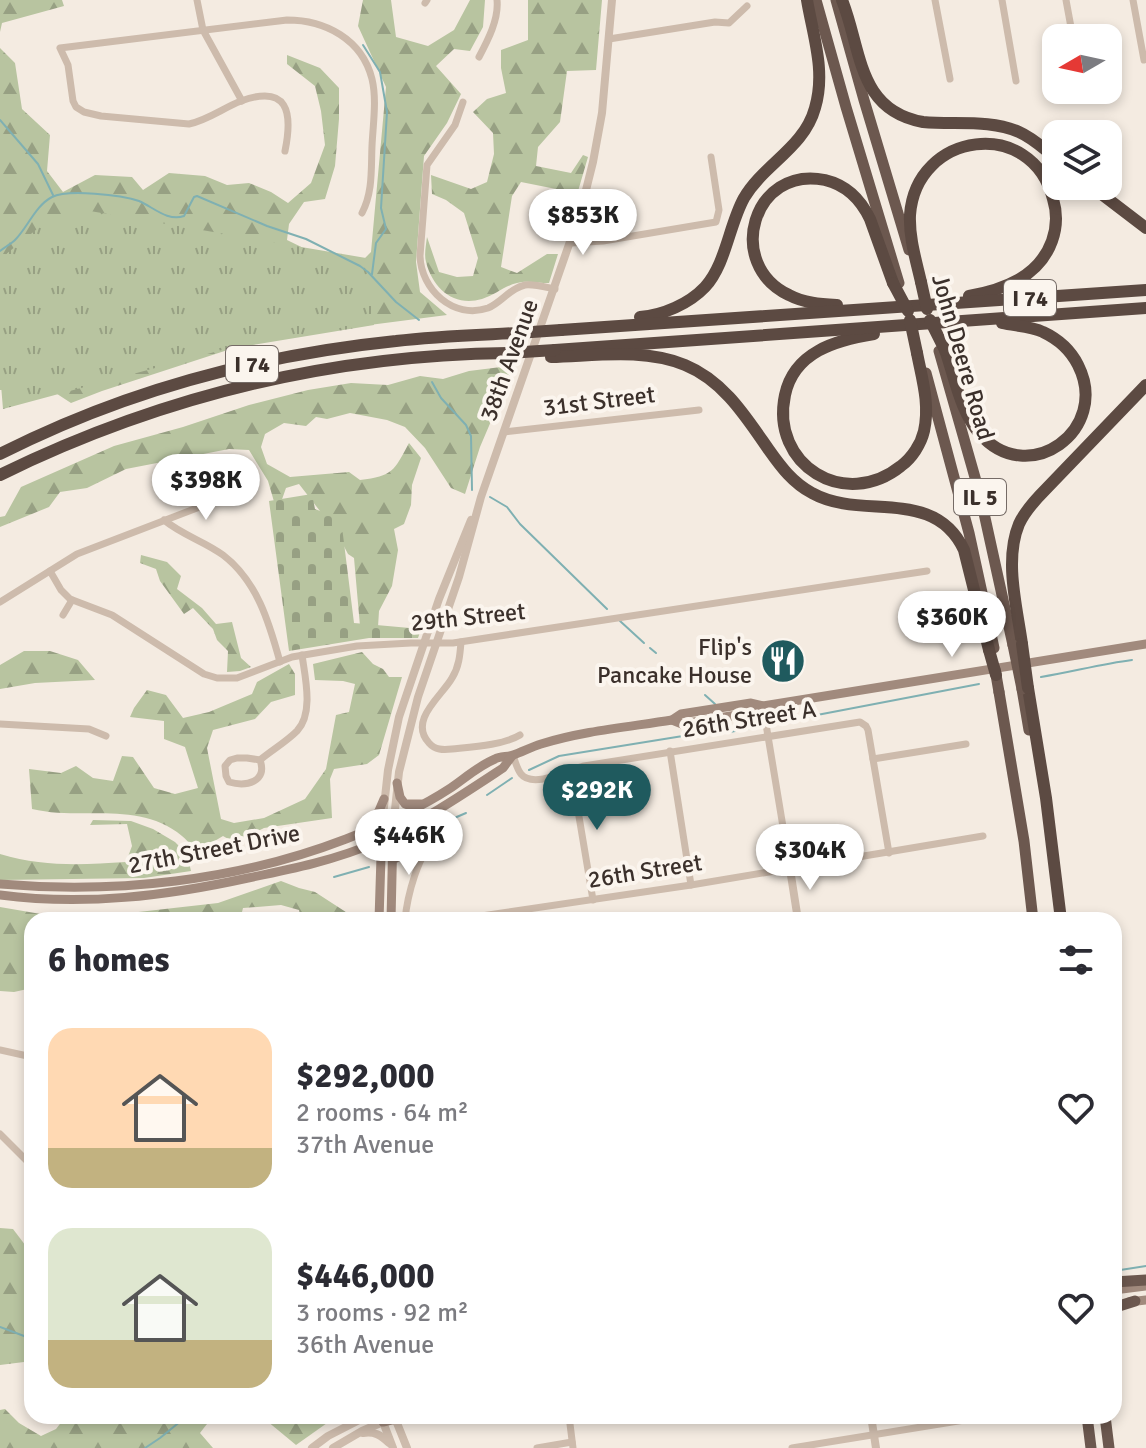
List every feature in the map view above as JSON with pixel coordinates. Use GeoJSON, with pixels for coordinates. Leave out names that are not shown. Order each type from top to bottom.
{"type":"FeatureCollection","features":[{"type":"Feature","properties":{"kind":"highway"},"geometry":{"type":"LineString","coordinates":[[560,328],[662,312],[683,304],[706,286],[716,270],[746,194],[797,142],[812,118],[818,99],[820,67],[807,0]]}},
{"type":"Feature","properties":{"kind":"highway","name":"John Deere Road"},"geometry":{"type":"LineString","coordinates":[[816,0],[896,283]]}},
{"type":"Feature","properties":{"kind":"highway"},"geometry":{"type":"LineString","coordinates":[[839,0],[867,80],[880,101],[895,113],[923,122],[1010,128],[1042,147]]}},
{"type":"Feature","properties":{"kind":"highway","name":"John Deere Road"},"geometry":{"type":"LineString","coordinates":[[839,0],[860,88],[920,282]]}},
{"type":"Feature","properties":{"kind":"highway"},"geometry":{"type":"LineString","coordinates":[[918,313],[1003,287],[1022,278],[1039,264],[1051,245],[1056,215],[1051,189],[1037,167],[1016,151],[982,143],[953,150],[929,168],[913,196],[910,213],[912,243],[920,282],[918,313],[918,353],[926,394],[922,439],[906,462],[871,482],[854,484],[824,478],[806,467],[789,443],[782,410],[792,376],[806,358],[845,339],[947,322]]}},
{"type":"Feature","properties":{"kind":"highway"},"geometry":{"type":"LineString","coordinates":[[889,307],[810,302],[781,291],[764,274],[755,254],[752,231],[760,210],[771,195],[787,184],[802,179],[815,178],[842,186],[866,209],[896,283],[942,351],[968,416],[989,443],[998,449],[1024,456],[1041,453],[1066,440],[1078,424],[1086,399],[1081,371],[1071,354],[1053,337],[1034,329],[971,321]]}},
{"type":"Feature","properties":{"kind":"highway"},"geometry":{"type":"LineString","coordinates":[[1109,200],[1146,228]]}},
{"type":"Feature","properties":{"kind":"highway","name":"I 74"},"geometry":{"type":"LineString","coordinates":[[0,454],[109,406],[176,383],[233,368],[371,343],[889,307],[918,313],[1146,290]]}},
{"type":"Feature","properties":{"kind":"highway","name":"I 74"},"geometry":{"type":"LineString","coordinates":[[0,475],[152,411],[231,388],[334,367],[416,357],[553,354],[1146,308]]}},
{"type":"Feature","properties":{"kind":"highway","name":"John Deere Road"},"geometry":{"type":"LineString","coordinates":[[942,351],[1018,644]]}},
{"type":"Feature","properties":{"kind":"highway","name":"John Deere Road"},"geometry":{"type":"LineString","coordinates":[[918,353],[962,504],[982,589],[991,649]]}},
{"type":"Feature","properties":{"kind":"highway"},"geometry":{"type":"LineString","coordinates":[[553,354],[649,356],[687,366],[726,393],[746,416],[782,469],[803,488],[830,501],[926,513],[943,523],[956,536],[964,550],[991,649],[1015,786],[1032,912]]}},
{"type":"Feature","properties":{"kind":"highway"},"geometry":{"type":"LineString","coordinates":[[1058,912],[1046,798],[1018,644],[1014,544],[1019,523],[1031,506],[1146,385]]}},
{"type":"Feature","properties":{"kind":"highway"},"geometry":{"type":"LineString","coordinates":[[1122,1282],[1146,1280]]}},
{"type":"Feature","properties":{"kind":"highway"},"geometry":{"type":"LineString","coordinates":[[1088,1424],[1091,1448]]}},
{"type":"Feature","properties":{"kind":"highway"},"geometry":{"type":"LineString","coordinates":[[1106,1424],[1109,1448]]}},
{"type":"Feature","properties":{"kind":"highway"},"geometry":{"type":"LineString","coordinates":[[1109,1448],[1111,1424]]}},
{"type":"Feature","properties":{"kind":"main road","name":"27th Street Drive"},"geometry":{"type":"LineString","coordinates":[[0,884],[106,888],[175,881],[268,863],[312,852],[382,825],[424,804],[496,758],[512,756],[564,738],[672,720],[682,724],[755,712],[763,706],[1146,644]]}},
{"type":"Feature","properties":{"kind":"main road","name":"27th Street Drive"},"geometry":{"type":"LineString","coordinates":[[0,895],[71,901],[153,896],[305,866],[355,851],[421,820],[503,768],[512,756]]}},
{"type":"Feature","properties":{"kind":"main road"},"geometry":{"type":"LineString","coordinates":[[397,783],[405,804],[424,804]]}},
{"type":"Feature","properties":{"kind":"main road"},"geometry":{"type":"LineString","coordinates":[[362,833],[375,820],[384,799]]}},
{"type":"Feature","properties":{"kind":"main road"},"geometry":{"type":"LineString","coordinates":[[391,912],[394,819]]}},
{"type":"Feature","properties":{"kind":"main road"},"geometry":{"type":"LineString","coordinates":[[393,865],[404,834],[421,820]]}},
{"type":"Feature","properties":{"kind":"main road"},"geometry":{"type":"LineString","coordinates":[[379,912],[382,825]]}},
{"type":"Feature","properties":{"kind":"main road"},"geometry":{"type":"LineString","coordinates":[[355,851],[373,853],[380,869]]}},
{"type":"Feature","properties":{"kind":"main road"},"geometry":{"type":"LineString","coordinates":[[1122,1289],[1146,1286]]}},
{"type":"Feature","properties":{"kind":"street"},"geometry":{"type":"LineString","coordinates":[[197,0],[203,31],[242,101]]}},
{"type":"Feature","properties":{"kind":"street"},"geometry":{"type":"LineString","coordinates":[[479,57],[491,34],[497,0]]}},
{"type":"Feature","properties":{"kind":"street","name":"38th Avenue"},"geometry":{"type":"LineString","coordinates":[[382,825],[399,717],[555,289],[588,184],[605,88],[612,0]]}},
{"type":"Feature","properties":{"kind":"street"},"geometry":{"type":"LineString","coordinates":[[935,0],[950,79]]}},
{"type":"Feature","properties":{"kind":"street"},"geometry":{"type":"LineString","coordinates":[[1002,0],[1016,81]]}},
{"type":"Feature","properties":{"kind":"street"},"geometry":{"type":"LineString","coordinates":[[1066,0],[1070,24]]}},
{"type":"Feature","properties":{"kind":"street"},"geometry":{"type":"LineString","coordinates":[[1133,0],[1144,60]]}},
{"type":"Feature","properties":{"kind":"street"},"geometry":{"type":"LineString","coordinates":[[609,39],[715,22],[729,23],[747,6]]}},
{"type":"Feature","properties":{"kind":"street"},"geometry":{"type":"LineString","coordinates":[[285,151],[289,123],[287,110],[280,101],[267,96],[242,101],[189,124],[101,116],[80,110],[73,101],[68,65],[60,48],[287,20],[307,21],[332,29],[353,45],[365,61],[374,100],[370,196],[362,213]]}},
{"type":"Feature","properties":{"kind":"street"},"geometry":{"type":"LineString","coordinates":[[463,102],[455,125],[427,165],[420,269],[428,286],[449,304],[469,310],[481,310],[493,305],[520,286],[555,289]]}},
{"type":"Feature","properties":{"kind":"street"},"geometry":{"type":"LineString","coordinates":[[571,243],[603,241],[716,222],[719,210],[711,157]]}},
{"type":"Feature","properties":{"kind":"street","name":"31st Street"},"geometry":{"type":"LineString","coordinates":[[504,432],[699,410]]}},
{"type":"Feature","properties":{"kind":"street"},"geometry":{"type":"LineString","coordinates":[[0,602],[92,547],[236,493]]}},
{"type":"Feature","properties":{"kind":"street","name":"38th Avenue"},"geometry":{"type":"LineString","coordinates":[[394,819],[397,783],[409,726],[459,577],[481,497]]}},
{"type":"Feature","properties":{"kind":"street"},"geometry":{"type":"LineString","coordinates":[[164,520],[223,555],[242,573],[261,605],[280,662]]}},
{"type":"Feature","properties":{"kind":"street"},"geometry":{"type":"LineString","coordinates":[[50,571],[61,590],[72,600],[63,615]]}},
{"type":"Feature","properties":{"kind":"street","name":"29th Street"},"geometry":{"type":"LineString","coordinates":[[72,600],[112,615],[196,670],[225,679],[237,678],[302,655],[357,646],[461,642],[927,571]]}},
{"type":"Feature","properties":{"kind":"street"},"geometry":{"type":"LineString","coordinates":[[461,642],[460,658],[452,678],[425,715],[423,726],[426,738],[432,746],[444,750],[506,741],[520,735]]}},
{"type":"Feature","properties":{"kind":"street"},"geometry":{"type":"LineString","coordinates":[[260,760],[263,770],[256,780],[234,784],[226,776],[225,766],[230,760],[260,760],[298,730],[305,718],[302,655]]}},
{"type":"Feature","properties":{"kind":"street"},"geometry":{"type":"LineString","coordinates":[[763,706],[797,912]]}},
{"type":"Feature","properties":{"kind":"street","name":"26th Street A"},"geometry":{"type":"LineString","coordinates":[[512,756],[520,773],[529,779],[540,780],[571,769],[853,723],[864,724],[868,730],[873,759]]}},
{"type":"Feature","properties":{"kind":"street"},"geometry":{"type":"LineString","coordinates":[[0,724],[89,729],[106,736]]}},
{"type":"Feature","properties":{"kind":"street"},"geometry":{"type":"LineString","coordinates":[[889,853],[873,759],[966,744]]}},
{"type":"Feature","properties":{"kind":"street"},"geometry":{"type":"LineString","coordinates":[[670,751],[691,885]]}},
{"type":"Feature","properties":{"kind":"street"},"geometry":{"type":"LineString","coordinates":[[571,769],[593,900]]}},
{"type":"Feature","properties":{"kind":"street","name":"26th Street"},"geometry":{"type":"LineString","coordinates":[[510,912],[983,836]]}},
{"type":"Feature","properties":{"kind":"street"},"geometry":{"type":"LineString","coordinates":[[407,912],[413,881],[427,849],[437,839],[447,840]]}},
{"type":"Feature","properties":{"kind":"street"},"geometry":{"type":"LineString","coordinates":[[0,1050],[24,1055]]}},
{"type":"Feature","properties":{"kind":"street"},"geometry":{"type":"LineString","coordinates":[[0,1134],[24,1158]]}},
{"type":"Feature","properties":{"kind":"street"},"geometry":{"type":"LineString","coordinates":[[312,1448],[351,1424]]}},
{"type":"Feature","properties":{"kind":"street"},"geometry":{"type":"LineString","coordinates":[[336,1446],[374,1424]]}},
{"type":"Feature","properties":{"kind":"street"},"geometry":{"type":"LineString","coordinates":[[384,1424],[393,1447]]}},
{"type":"Feature","properties":{"kind":"street"},"geometry":{"type":"LineString","coordinates":[[398,1424],[407,1448]]}},
{"type":"Feature","properties":{"kind":"street"},"geometry":{"type":"LineString","coordinates":[[537,1448],[573,1445],[570,1424]]}},
{"type":"Feature","properties":{"kind":"street"},"geometry":{"type":"LineString","coordinates":[[872,1424],[876,1448]]}},
{"type":"Feature","properties":{"kind":"street"},"geometry":{"type":"LineString","coordinates":[[792,1448],[941,1424]]}},
{"type":"Feature","properties":{"kind":"street"},"geometry":{"type":"LineString","coordinates":[[336,1446],[370,1432],[382,1436],[393,1447]]}},
{"type":"Feature","properties":{"kind":"green space"},"geometry":{"type":"Polygon","coordinates":[[[0,0],[62,0],[64,6],[2,23],[0,32],[0,0]]]}},
{"type":"Feature","properties":{"kind":"green space"},"geometry":{"type":"Polygon","coordinates":[[[363,0],[391,0],[396,37],[428,46],[454,30],[470,0],[485,0],[483,27],[470,51],[454,49],[436,66],[461,94],[447,123],[424,156],[416,262],[420,292],[447,315],[261,339],[71,403],[51,390],[0,390],[0,48],[15,63],[22,109],[50,135],[47,171],[63,192],[95,175],[132,177],[143,190],[169,173],[205,176],[227,185],[249,183],[288,203],[311,183],[325,145],[315,86],[287,64],[287,55],[320,68],[339,88],[335,166],[325,199],[304,202],[289,224],[287,240],[354,269],[371,252],[386,87],[358,26],[363,0]]]}},
{"type":"Feature","properties":{"kind":"green space"},"geometry":{"type":"Polygon","coordinates":[[[528,0],[602,0],[596,70],[567,71],[560,122],[538,147],[536,166],[571,173],[583,155],[588,157],[569,222],[560,211],[556,189],[521,182],[512,196],[501,267],[517,273],[547,254],[558,254],[549,283],[521,282],[482,299],[462,300],[439,288],[426,262],[427,237],[439,272],[457,277],[473,276],[478,258],[464,213],[432,194],[431,175],[471,189],[487,182],[494,154],[493,133],[473,112],[487,99],[506,93],[501,50],[528,40],[528,0]]]}},
{"type":"Feature","properties":{"kind":"green space"},"geometry":{"type":"Polygon","coordinates":[[[90,211],[366,258],[374,325],[222,350],[3,409],[0,259],[42,225],[90,211]]]}},
{"type":"Feature","properties":{"kind":"green space"},"geometry":{"type":"Polygon","coordinates":[[[509,366],[512,372],[480,447],[465,494],[451,488],[425,448],[405,427],[387,420],[350,413],[327,419],[316,417],[306,426],[284,423],[265,434],[261,447],[267,464],[290,477],[349,472],[360,480],[386,474],[396,466],[409,443],[421,458],[404,524],[394,529],[398,550],[392,586],[379,611],[378,627],[360,626],[354,558],[348,554],[337,533],[299,484],[286,488],[280,505],[275,505],[268,481],[249,450],[229,449],[126,469],[87,488],[60,492],[49,507],[0,527],[0,517],[5,516],[21,487],[114,446],[308,390],[351,383],[388,385],[420,376],[443,379],[469,371],[509,366]]]}},
{"type":"Feature","properties":{"kind":"green space"},"geometry":{"type":"Polygon","coordinates":[[[312,494],[315,509],[341,519],[354,623],[421,629],[418,638],[369,638],[289,651],[269,501],[312,494]]]}},
{"type":"Feature","properties":{"kind":"green space"},"geometry":{"type":"Polygon","coordinates":[[[141,555],[167,562],[181,576],[177,589],[202,608],[216,624],[232,622],[241,658],[251,667],[227,672],[228,651],[217,640],[213,629],[193,608],[184,614],[160,581],[156,569],[140,563],[141,555]]]}},
{"type":"Feature","properties":{"kind":"green space"},"geometry":{"type":"Polygon","coordinates":[[[24,651],[50,651],[78,660],[95,680],[35,683],[0,689],[0,665],[24,651]]]}},
{"type":"Feature","properties":{"kind":"green space"},"geometry":{"type":"Polygon","coordinates":[[[362,652],[389,677],[402,677],[379,755],[367,764],[334,769],[330,779],[332,818],[264,828],[230,840],[223,836],[213,842],[201,861],[182,836],[147,818],[32,809],[29,769],[61,773],[76,766],[93,778],[113,781],[122,756],[133,757],[154,788],[175,794],[198,788],[185,747],[164,739],[164,721],[130,717],[147,690],[166,695],[183,718],[209,712],[252,694],[257,682],[289,664],[295,674],[295,695],[271,702],[255,719],[213,730],[207,748],[221,819],[234,823],[264,818],[305,799],[326,769],[336,715],[349,712],[355,684],[315,680],[313,664],[362,652]]]}},
{"type":"Feature","properties":{"kind":"green space"},"geometry":{"type":"Polygon","coordinates":[[[93,820],[131,821],[153,829],[175,842],[187,854],[191,871],[144,878],[0,880],[0,854],[47,863],[126,862],[132,846],[127,824],[90,825],[93,820]]]}},
{"type":"Feature","properties":{"kind":"green space"},"geometry":{"type":"Polygon","coordinates":[[[281,881],[315,892],[346,912],[299,912],[281,905],[243,908],[242,912],[138,912],[218,903],[281,881]]]}},
{"type":"Feature","properties":{"kind":"green space"},"geometry":{"type":"Polygon","coordinates":[[[0,907],[29,912],[24,912],[24,990],[0,991],[0,907]]]}},
{"type":"Feature","properties":{"kind":"green space"},"geometry":{"type":"Polygon","coordinates":[[[0,1228],[13,1229],[24,1243],[24,1362],[0,1365],[0,1228]]]}},
{"type":"Feature","properties":{"kind":"green space"},"geometry":{"type":"Polygon","coordinates":[[[5,1409],[19,1423],[41,1436],[60,1424],[207,1424],[200,1433],[213,1448],[0,1448],[0,1410],[5,1409]]]}},
{"type":"Feature","properties":{"kind":"green space"},"geometry":{"type":"Polygon","coordinates":[[[271,1424],[326,1424],[296,1445],[271,1424]]]}},
{"type":"Feature","properties":{"kind":"waterway"},"geometry":{"type":"LineString","coordinates":[[363,45],[380,72],[387,112],[381,208],[386,229],[376,243],[372,274]]}},
{"type":"Feature","properties":{"kind":"waterway"},"geometry":{"type":"LineString","coordinates":[[0,120],[38,164],[53,195]]}},
{"type":"Feature","properties":{"kind":"waterway"},"geometry":{"type":"LineString","coordinates":[[0,251],[15,240],[41,206],[52,197],[82,193],[120,197],[139,201],[166,215],[178,217],[184,216],[197,196],[306,239],[360,266],[419,320]]}},
{"type":"Feature","properties":{"kind":"waterway"},"geometry":{"type":"LineString","coordinates":[[432,382],[471,436],[472,490]]}},
{"type":"Feature","properties":{"kind":"waterway"},"geometry":{"type":"LineString","coordinates":[[490,497],[507,507],[520,524],[607,609]]}},
{"type":"Feature","properties":{"kind":"waterway"},"geometry":{"type":"LineString","coordinates":[[620,621],[644,643]]}},
{"type":"Feature","properties":{"kind":"waterway"},"geometry":{"type":"LineString","coordinates":[[650,648],[656,653]]}},
{"type":"Feature","properties":{"kind":"waterway"},"geometry":{"type":"LineString","coordinates":[[1041,677],[1132,660]]}},
{"type":"Feature","properties":{"kind":"waterway"},"geometry":{"type":"LineString","coordinates":[[770,724],[979,684]]}},
{"type":"Feature","properties":{"kind":"waterway"},"geometry":{"type":"LineString","coordinates":[[705,695],[715,704]]}},
{"type":"Feature","properties":{"kind":"waterway"},"geometry":{"type":"LineString","coordinates":[[719,724],[720,732],[725,733],[760,726]]}},
{"type":"Feature","properties":{"kind":"waterway"},"geometry":{"type":"LineString","coordinates":[[529,770],[559,756],[720,730]]}},
{"type":"Feature","properties":{"kind":"waterway"},"geometry":{"type":"LineString","coordinates":[[487,795],[512,778]]}},
{"type":"Feature","properties":{"kind":"waterway"},"geometry":{"type":"LineString","coordinates":[[405,847],[431,828],[466,813]]}},
{"type":"Feature","properties":{"kind":"waterway"},"geometry":{"type":"LineString","coordinates":[[334,877],[369,867]]}},
{"type":"Feature","properties":{"kind":"waterway"},"geometry":{"type":"LineString","coordinates":[[1122,1270],[1146,1266]]}},
{"type":"Feature","properties":{"kind":"waterway"},"geometry":{"type":"LineString","coordinates":[[0,1327],[24,1336]]}},
{"type":"Feature","properties":{"kind":"waterway"},"geometry":{"type":"LineString","coordinates":[[145,1448],[177,1424]]}},
{"type":"Feature","properties":{"kind":"place","name":"Flip's Pancake House"},"geometry":{"type":"Point","coordinates":[783,661]}}]}
